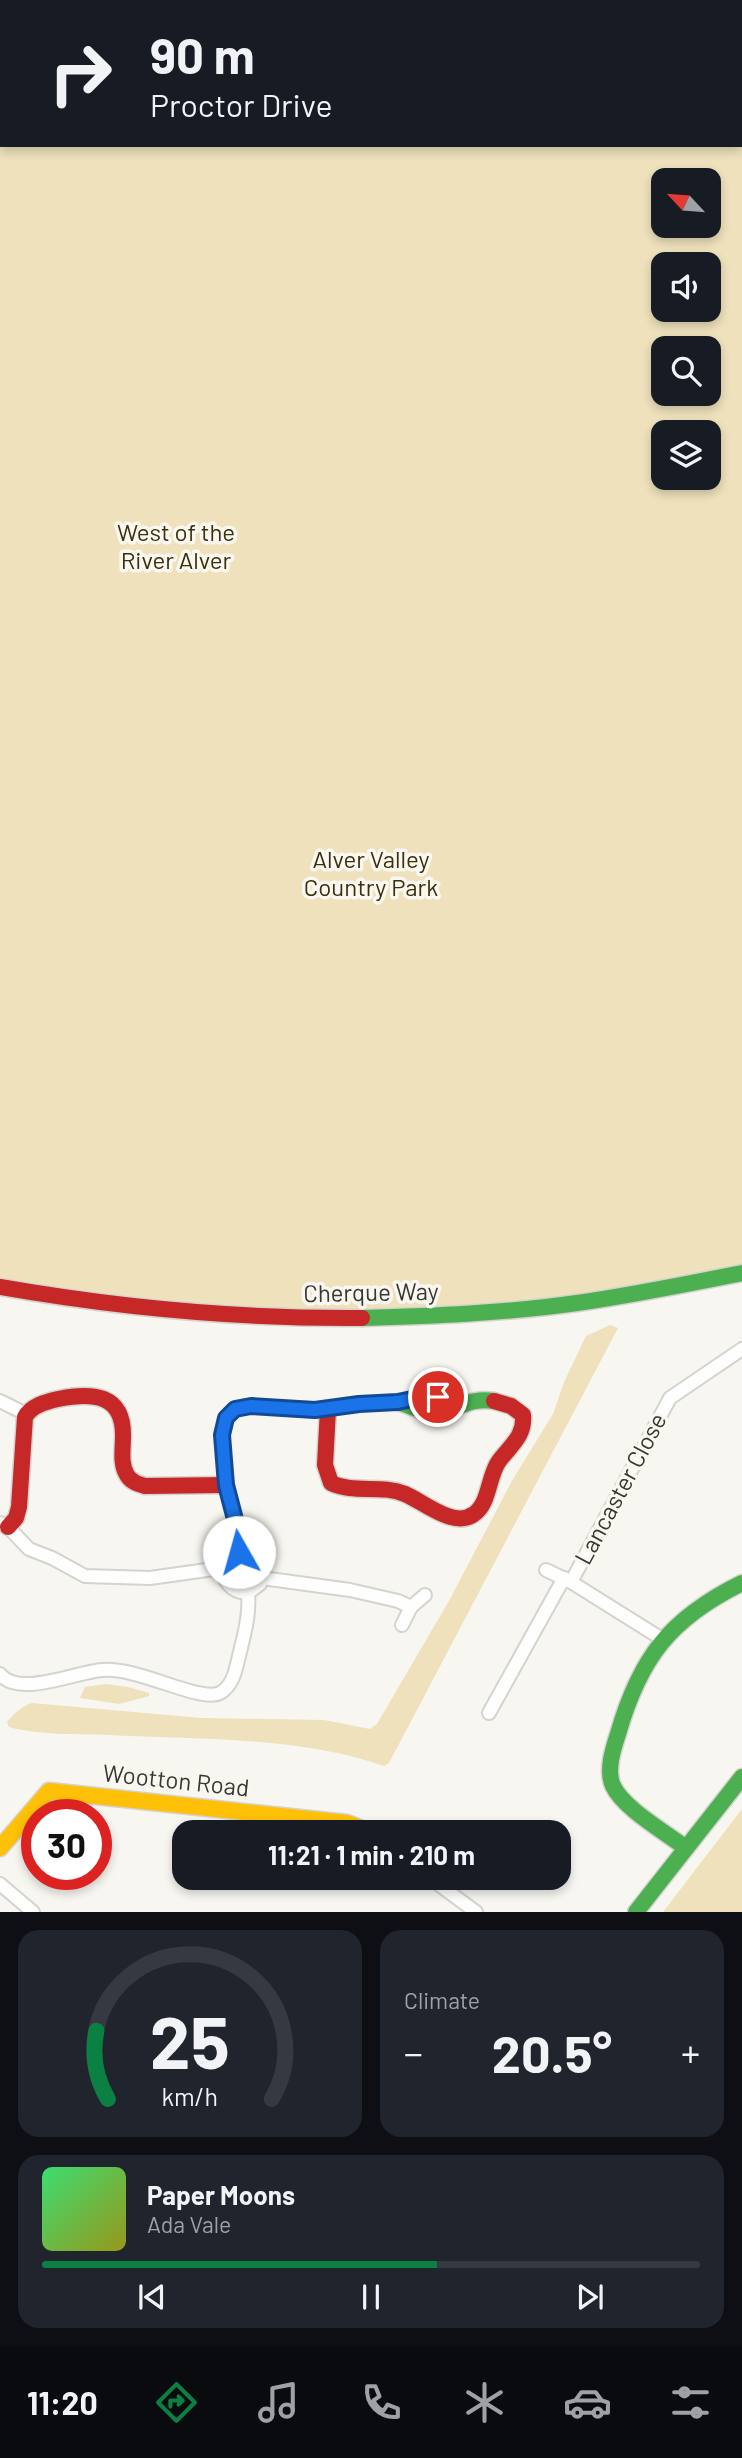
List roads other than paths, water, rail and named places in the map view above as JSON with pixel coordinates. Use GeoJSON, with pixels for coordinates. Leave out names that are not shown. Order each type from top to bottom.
{"type":"FeatureCollection","features":[{"type":"Feature","properties":{"kind":"street","name":"Cherque Way"},"geometry":{"type":"LineString","coordinates":[[0,1287],[131,1306],[256,1317],[346,1318],[524,1309],[742,1273]]}},
{"type":"Feature","properties":{"kind":"street","name":"Lancaster Close"},"geometry":{"type":"LineString","coordinates":[[489,1713],[670,1398],[742,1349]]}},
{"type":"Feature","properties":{"kind":"street"},"geometry":{"type":"LineString","coordinates":[[221,1568],[150,1578],[85,1576],[29,1549],[4,1525],[16,1518],[19,1507],[22,1434],[26,1413],[36,1406],[58,1399],[105,1398],[117,1407],[121,1414],[123,1470],[132,1482],[145,1486],[226,1485]]}},
{"type":"Feature","properties":{"kind":"street"},"geometry":{"type":"LineString","coordinates":[[0,1401],[26,1413]]}},
{"type":"Feature","properties":{"kind":"street"},"geometry":{"type":"LineString","coordinates":[[235,1551],[243,1553],[260,1570],[262,1578],[256,1588],[247,1593],[232,1589],[221,1568],[225,1559],[235,1551],[237,1527],[226,1485],[222,1435],[226,1418],[235,1409],[251,1406],[328,1409],[398,1402],[429,1412],[449,1410],[464,1402],[477,1401],[502,1403],[519,1410],[525,1424],[523,1433],[495,1467],[484,1502],[478,1511],[462,1519],[448,1516],[402,1493],[382,1489],[344,1489],[331,1483],[325,1465],[328,1409]]}},
{"type":"Feature","properties":{"kind":"street"},"geometry":{"type":"LineString","coordinates":[[546,1570],[567,1580],[662,1639]]}},
{"type":"Feature","properties":{"kind":"street"},"geometry":{"type":"LineString","coordinates":[[262,1578],[350,1590],[398,1601],[411,1607]]}},
{"type":"Feature","properties":{"kind":"street"},"geometry":{"type":"LineString","coordinates":[[686,1848],[623,1799],[612,1786],[611,1768],[622,1717],[636,1680],[662,1639],[702,1605],[742,1583]]}},
{"type":"Feature","properties":{"kind":"street"},"geometry":{"type":"LineString","coordinates":[[0,1674],[5,1680],[21,1685],[118,1669],[151,1677],[201,1695],[219,1694],[227,1688],[235,1672],[249,1606],[247,1593]]}},
{"type":"Feature","properties":{"kind":"street"},"geometry":{"type":"LineString","coordinates":[[402,1625],[411,1607],[425,1595]]}},
{"type":"Feature","properties":{"kind":"street"},"geometry":{"type":"LineString","coordinates":[[636,1912],[742,1777]]}},
{"type":"Feature","properties":{"kind":"street","name":"Wootton Road"},"geometry":{"type":"LineString","coordinates":[[0,1848],[49,1791],[320,1820]]}},
{"type":"Feature","properties":{"kind":"street"},"geometry":{"type":"LineString","coordinates":[[0,1884],[33,1912]]}},
{"type":"Feature","properties":{"kind":"street"},"geometry":{"type":"LineString","coordinates":[[446,1890],[476,1912]]}},
{"type":"Feature","properties":{"kind":"park label","name":"West of the River Alver"},"geometry":{"type":"Point","coordinates":[176,547]}},
{"type":"Feature","properties":{"kind":"park label","name":"Alver Valley Country Park"},"geometry":{"type":"Point","coordinates":[371,874]}}]}
